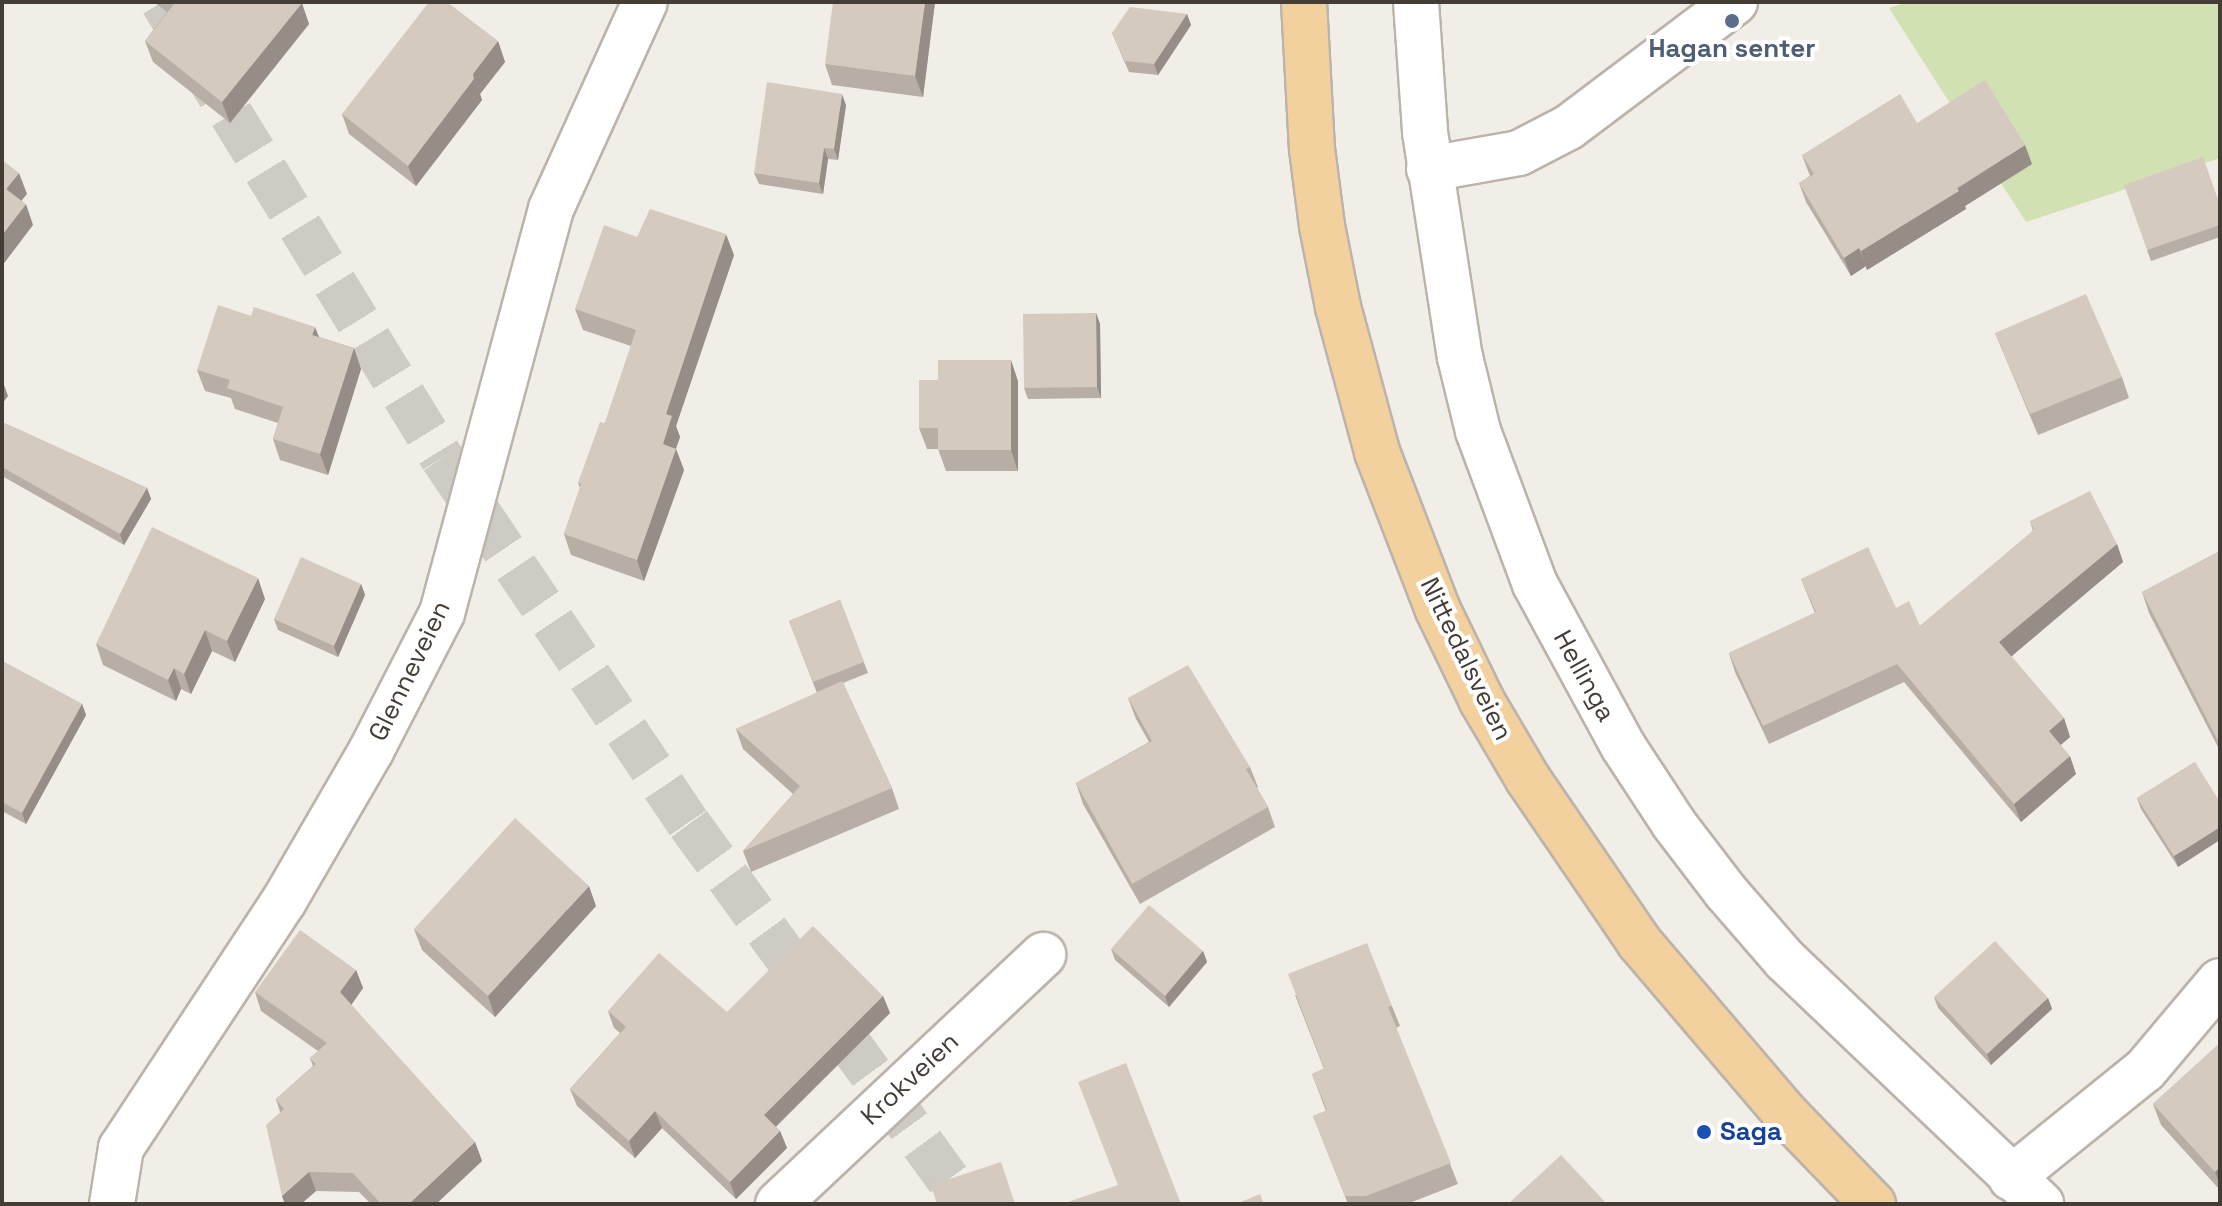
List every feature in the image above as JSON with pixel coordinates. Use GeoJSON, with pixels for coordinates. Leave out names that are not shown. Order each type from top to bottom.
{"type":"FeatureCollection","features":[{"type":"Feature","properties":{"kind":"main road","name":"Nittedalsveien"},"geometry":{"type":"LineString","coordinates":[[1304,2],[1312,149],[1322,226],[1338,307],[1377,452],[1438,610],[1482,701],[1528,779],[1639,942],[1787,1115],[1873,1204]]}},
{"type":"Feature","properties":{"kind":"street","name":"Glenneveien"},"geometry":{"type":"LineString","coordinates":[[112,1204],[121,1148],[284,901],[371,751],[442,613],[551,209],[645,2]]}},
{"type":"Feature","properties":{"kind":"street","name":"Hellinga"},"geometry":{"type":"LineString","coordinates":[[1416,2],[1429,169],[1449,304],[1483,446],[1535,584],[1623,746],[1674,824],[1726,892],[1785,960],[2026,1191]]}},
{"type":"Feature","properties":{"kind":"street"},"geometry":{"type":"LineString","coordinates":[[1429,169],[1519,153],[1569,127],[1735,2]]}},
{"type":"Feature","properties":{"kind":"street","name":"Krokveien"},"geometry":{"type":"LineString","coordinates":[[778,1204],[1043,955]]}},
{"type":"Feature","properties":{"kind":"street"},"geometry":{"type":"LineString","coordinates":[[2026,1191],[2145,1070],[2220,981]]}},
{"type":"Feature","properties":{"kind":"green space"},"geometry":{"type":"Polygon","coordinates":[[[1907,2],[2220,2],[2220,158],[2026,222],[1889,8],[1907,2]]]}},
{"type":"Feature","properties":{"kind":"building"},"geometry":{"type":"Polygon","coordinates":[[[174,2],[302,3],[222,102],[145,41],[174,2]]]}},
{"type":"Feature","properties":{"kind":"building"},"geometry":{"type":"Polygon","coordinates":[[[429,2],[447,2],[498,41],[473,74],[474,79],[408,166],[342,114],[429,2]]]}},
{"type":"Feature","properties":{"kind":"building"},"geometry":{"type":"Polygon","coordinates":[[[833,2],[925,2],[915,76],[825,64],[833,2]]]}},
{"type":"Feature","properties":{"kind":"building"},"geometry":{"type":"Polygon","coordinates":[[[1130,7],[1187,14],[1154,64],[1125,61],[1112,33],[1130,7]]]}},
{"type":"Feature","properties":{"kind":"building"},"geometry":{"type":"Polygon","coordinates":[[[1985,80],[2025,145],[1957,188],[1959,191],[1861,251],[1859,248],[1844,258],[1799,183],[1814,174],[1802,155],[1900,94],[1917,123],[1985,80]]]}},
{"type":"Feature","properties":{"kind":"building"},"geometry":{"type":"Polygon","coordinates":[[[767,82],[842,94],[834,149],[824,148],[819,183],[754,173],[767,82]]]}},
{"type":"Feature","properties":{"kind":"building"},"geometry":{"type":"Polygon","coordinates":[[[2203,157],[2220,205],[2220,225],[2147,250],[2124,185],[2203,157]]]}},
{"type":"Feature","properties":{"kind":"building"},"geometry":{"type":"Polygon","coordinates":[[[2,160],[19,173],[6,189],[26,204],[2,235],[2,160]]]}},
{"type":"Feature","properties":{"kind":"building"},"geometry":{"type":"Polygon","coordinates":[[[650,209],[726,234],[666,414],[672,416],[663,444],[676,449],[637,560],[564,534],[581,484],[578,483],[600,422],[605,423],[636,330],[575,309],[604,225],[637,237],[650,209]]]}},
{"type":"Feature","properties":{"kind":"building"},"geometry":{"type":"Polygon","coordinates":[[[2086,294],[2122,377],[2030,414],[1995,333],[2086,294]]]}},
{"type":"Feature","properties":{"kind":"building"},"geometry":{"type":"Polygon","coordinates":[[[218,305],[251,316],[254,307],[315,327],[312,335],[354,348],[320,454],[273,439],[283,407],[227,388],[230,380],[197,370],[218,305]]]}},
{"type":"Feature","properties":{"kind":"building"},"geometry":{"type":"Polygon","coordinates":[[[1096,313],[1097,387],[1024,388],[1023,314],[1096,313]]]}},
{"type":"Feature","properties":{"kind":"building"},"geometry":{"type":"Polygon","coordinates":[[[938,360],[1011,360],[1011,450],[938,450],[938,428],[919,428],[919,380],[938,380],[938,360]]]}},
{"type":"Feature","properties":{"kind":"building"},"geometry":{"type":"Polygon","coordinates":[[[2,422],[147,488],[120,534],[2,467],[2,422]]]}},
{"type":"Feature","properties":{"kind":"building"},"geometry":{"type":"Polygon","coordinates":[[[2090,491],[2117,544],[1999,642],[2064,718],[2049,731],[2070,756],[2014,804],[1897,664],[1763,726],[1729,653],[1816,612],[1801,579],[1868,547],[1896,608],[1909,601],[1920,626],[2034,530],[2030,521],[2090,491]]]}},
{"type":"Feature","properties":{"kind":"building"},"geometry":{"type":"Polygon","coordinates":[[[152,527],[258,578],[227,641],[205,630],[184,674],[174,668],[168,680],[96,644],[152,527]]]}},
{"type":"Feature","properties":{"kind":"building"},"geometry":{"type":"Polygon","coordinates":[[[2220,551],[2220,740],[2218,741],[2142,592],[2220,551]]]}},
{"type":"Feature","properties":{"kind":"building"},"geometry":{"type":"Polygon","coordinates":[[[301,557],[361,584],[334,646],[274,619],[301,557]]]}},
{"type":"Feature","properties":{"kind":"building"},"geometry":{"type":"Polygon","coordinates":[[[840,600],[864,662],[813,682],[789,621],[840,600]]]}},
{"type":"Feature","properties":{"kind":"building"},"geometry":{"type":"Polygon","coordinates":[[[2,661],[82,704],[22,813],[2,802],[2,661]]]}},
{"type":"Feature","properties":{"kind":"building"},"geometry":{"type":"Polygon","coordinates":[[[1188,665],[1250,767],[1246,769],[1268,807],[1132,884],[1076,783],[1152,741],[1128,698],[1188,665]]]}},
{"type":"Feature","properties":{"kind":"building"},"geometry":{"type":"Polygon","coordinates":[[[842,681],[892,788],[743,851],[800,786],[736,729],[842,681]]]}},
{"type":"Feature","properties":{"kind":"building"},"geometry":{"type":"Polygon","coordinates":[[[2195,762],[2220,802],[2220,827],[2174,856],[2137,798],[2195,762]]]}},
{"type":"Feature","properties":{"kind":"building"},"geometry":{"type":"Polygon","coordinates":[[[515,818],[589,886],[488,996],[414,929],[515,818]]]}},
{"type":"Feature","properties":{"kind":"building"},"geometry":{"type":"Polygon","coordinates":[[[1149,905],[1203,951],[1165,996],[1111,949],[1149,905]]]}},
{"type":"Feature","properties":{"kind":"building"},"geometry":{"type":"Polygon","coordinates":[[[813,926],[883,996],[764,1115],[780,1131],[730,1182],[655,1111],[629,1141],[570,1089],[626,1027],[608,1011],[659,953],[727,1012],[813,926]]]}},
{"type":"Feature","properties":{"kind":"building"},"geometry":{"type":"Polygon","coordinates":[[[300,930],[356,970],[340,992],[475,1142],[409,1204],[381,1204],[353,1173],[309,1172],[282,1196],[266,1125],[284,1109],[276,1099],[316,1064],[310,1058],[327,1043],[255,992],[300,930]]]}},
{"type":"Feature","properties":{"kind":"building"},"geometry":{"type":"Polygon","coordinates":[[[1995,941],[2048,998],[1987,1054],[1934,997],[1995,941]]]}},
{"type":"Feature","properties":{"kind":"building"},"geometry":{"type":"Polygon","coordinates":[[[1367,943],[1392,1006],[1388,1007],[1451,1163],[1366,1196],[1345,1196],[1313,1116],[1327,1110],[1312,1074],[1324,1068],[1288,974],[1367,943]]]}},
{"type":"Feature","properties":{"kind":"building"},"geometry":{"type":"Polygon","coordinates":[[[2220,1043],[2220,1167],[2215,1172],[2153,1104],[2220,1043]]]}},
{"type":"Feature","properties":{"kind":"building"},"geometry":{"type":"Polygon","coordinates":[[[1126,1063],[1181,1204],[1062,1204],[1118,1185],[1078,1082],[1126,1063]]]}},
{"type":"Feature","properties":{"kind":"building"},"geometry":{"type":"Polygon","coordinates":[[[1561,1155],[1607,1204],[1508,1204],[1561,1155]]]}},
{"type":"Feature","properties":{"kind":"building"},"geometry":{"type":"Polygon","coordinates":[[[1001,1162],[1015,1204],[937,1204],[931,1185],[1001,1162]]]}},
{"type":"Feature","properties":{"kind":"building"},"geometry":{"type":"Polygon","coordinates":[[[1260,1194],[1264,1204],[1236,1204],[1260,1194]]]}},
{"type":"Feature","properties":{"kind":"tunnel"},"geometry":{"type":"LineString","coordinates":[[162,2],[442,458],[689,824],[966,1204]]}},
{"type":"Feature","properties":{"kind":"place","name":"Hagan senter"},"geometry":{"type":"Point","coordinates":[1732,21]}},
{"type":"Feature","properties":{"kind":"place","name":"Saga"},"geometry":{"type":"Point","coordinates":[1704,1132]}}]}
